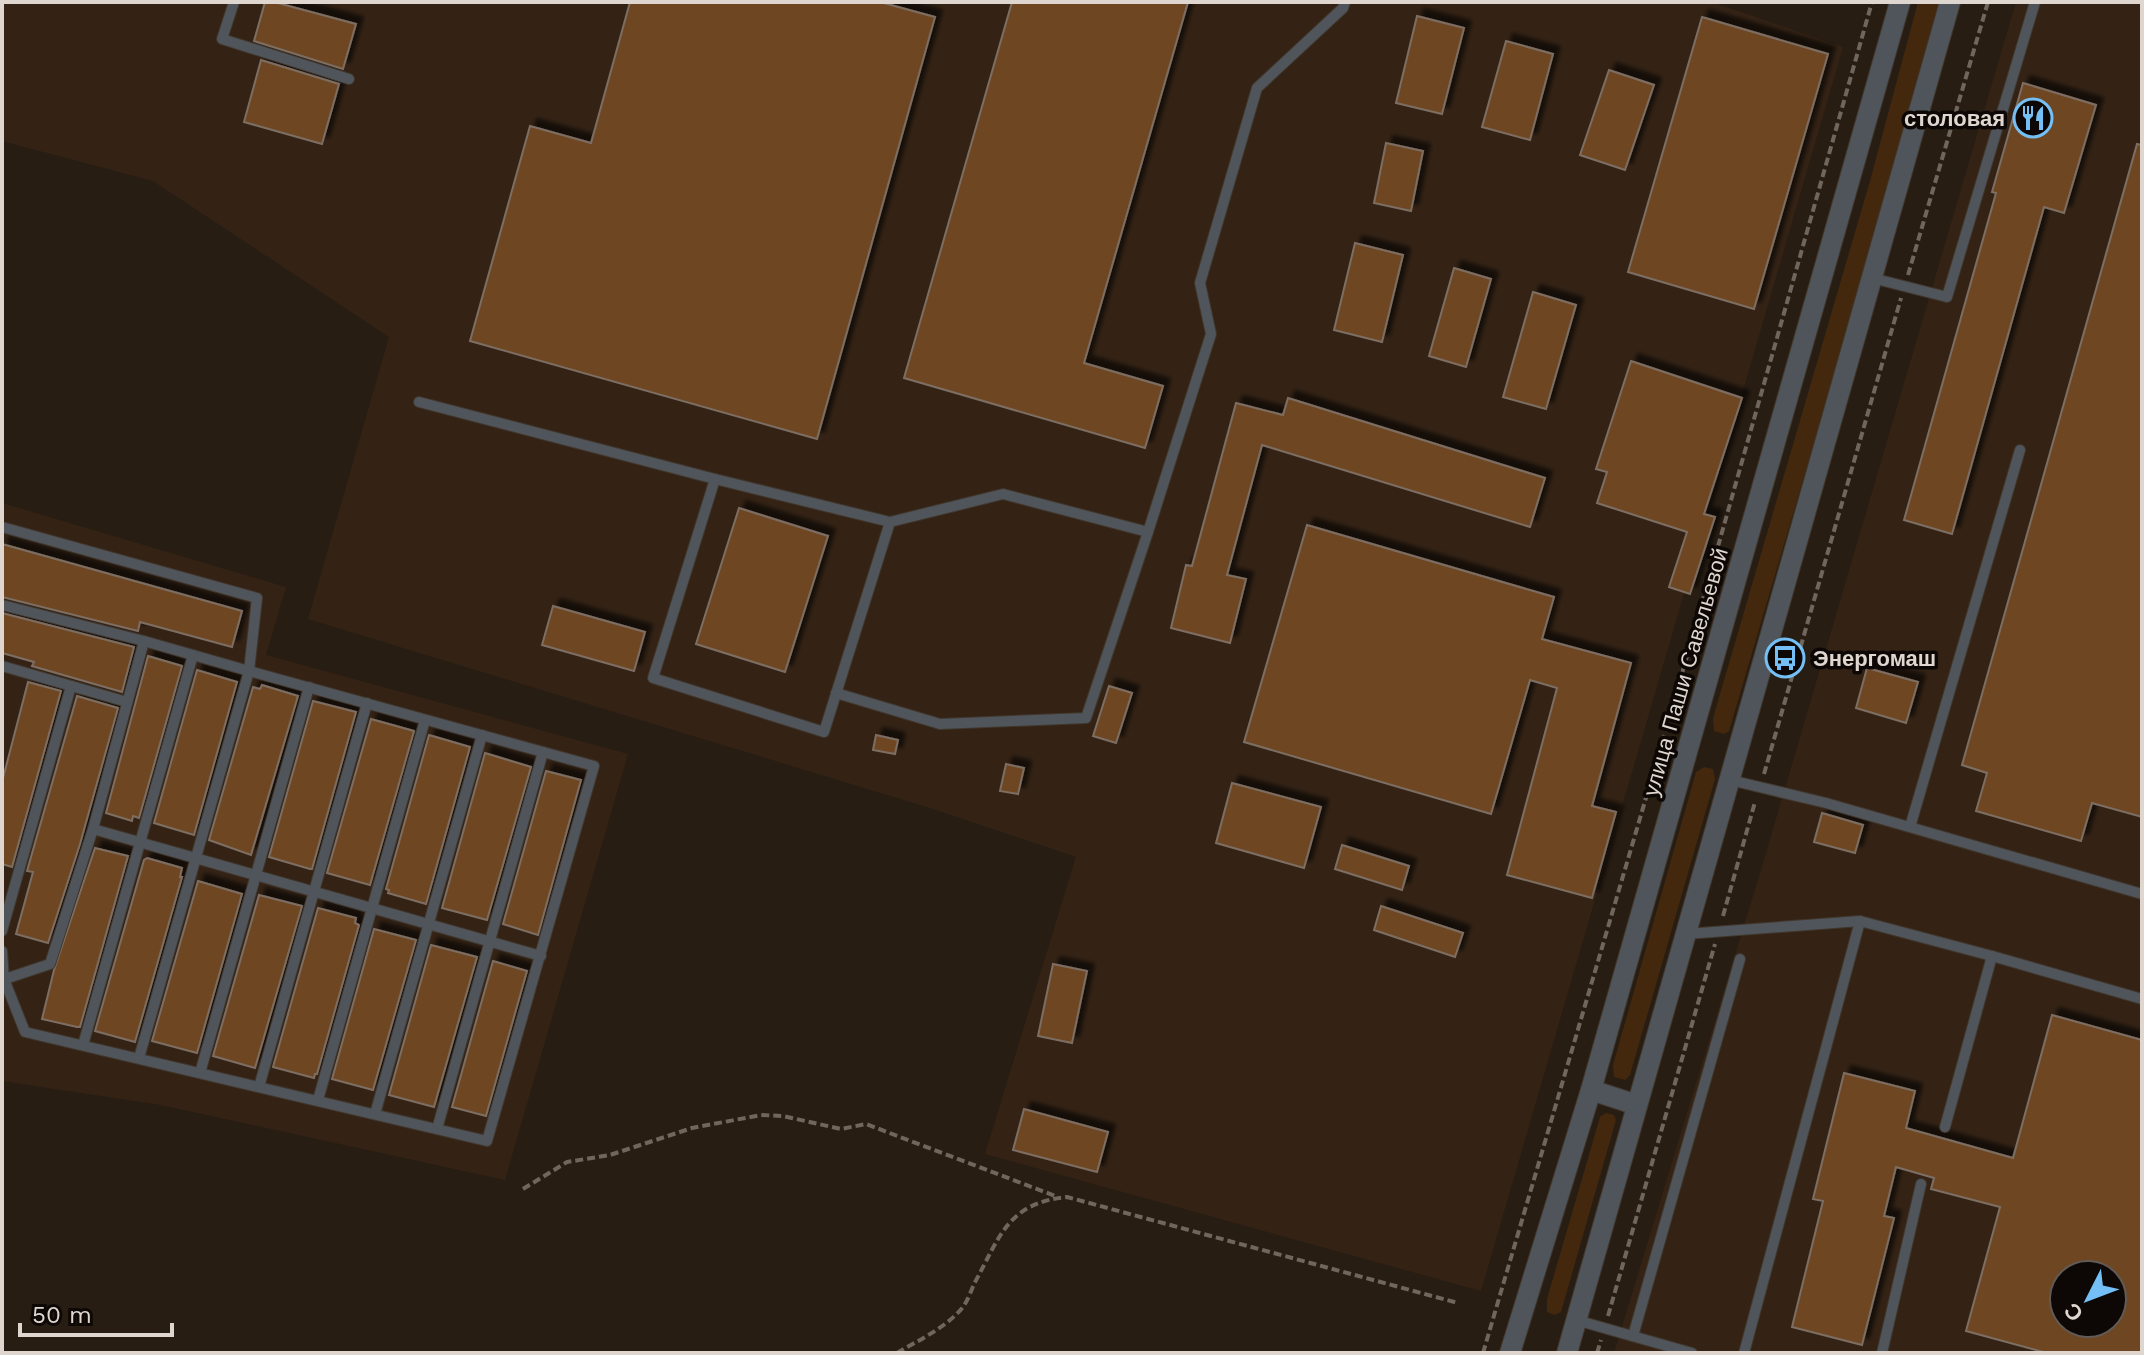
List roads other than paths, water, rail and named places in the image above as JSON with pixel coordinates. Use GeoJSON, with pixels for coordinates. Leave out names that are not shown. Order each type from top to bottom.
{"type":"FeatureCollection","features":[{"type":"Feature","properties":{"kind":"street","name":"улица Паши Савельевой"},"geometry":{"type":"LineString","coordinates":[[1510,1353],[1591,1090],[1900,2]]}},
{"type":"Feature","properties":{"kind":"street"},"geometry":{"type":"LineString","coordinates":[[1567,1353],[1950,2]]}},
{"type":"Feature","properties":{"kind":"street"},"geometry":{"type":"LineString","coordinates":[[1591,1090],[1637,1105]]}},
{"type":"Feature","properties":{"kind":"lane"},"geometry":{"type":"LineString","coordinates":[[234,2],[222,39],[349,79]]}},
{"type":"Feature","properties":{"kind":"lane"},"geometry":{"type":"LineString","coordinates":[[836,693],[940,724],[1086,718],[1211,334],[1200,283],[1257,88],[1343,8],[1345,2]]}},
{"type":"Feature","properties":{"kind":"lane"},"geometry":{"type":"LineString","coordinates":[[1872,278],[1947,297],[2035,2]]}},
{"type":"Feature","properties":{"kind":"lane"},"geometry":{"type":"LineString","coordinates":[[419,402],[890,522],[1003,494],[1148,532]]}},
{"type":"Feature","properties":{"kind":"lane"},"geometry":{"type":"LineString","coordinates":[[1910,827],[2020,450]]}},
{"type":"Feature","properties":{"kind":"lane"},"geometry":{"type":"LineString","coordinates":[[715,479],[653,678],[824,732],[890,522]]}},
{"type":"Feature","properties":{"kind":"lane"},"geometry":{"type":"LineString","coordinates":[[2,527],[257,598],[249,671],[139,1058]]}},
{"type":"Feature","properties":{"kind":"lane"},"geometry":{"type":"LineString","coordinates":[[2,605],[144,641],[594,766],[487,1141],[25,1032],[3,980],[2,951]]}},
{"type":"Feature","properties":{"kind":"lane"},"geometry":{"type":"LineString","coordinates":[[3,980],[50,964],[93,829],[144,641]]}},
{"type":"Feature","properties":{"kind":"lane"},"geometry":{"type":"LineString","coordinates":[[83,1045],[193,655]]}},
{"type":"Feature","properties":{"kind":"lane"},"geometry":{"type":"LineString","coordinates":[[2,666],[127,702]]}},
{"type":"Feature","properties":{"kind":"lane"},"geometry":{"type":"LineString","coordinates":[[2,931],[71,686]]}},
{"type":"Feature","properties":{"kind":"lane"},"geometry":{"type":"LineString","coordinates":[[200,1073],[309,687]]}},
{"type":"Feature","properties":{"kind":"lane"},"geometry":{"type":"LineString","coordinates":[[259,1087],[367,703]]}},
{"type":"Feature","properties":{"kind":"lane"},"geometry":{"type":"LineString","coordinates":[[318,1100],[425,720]]}},
{"type":"Feature","properties":{"kind":"lane"},"geometry":{"type":"LineString","coordinates":[[375,1114],[482,735]]}},
{"type":"Feature","properties":{"kind":"lane"},"geometry":{"type":"LineString","coordinates":[[437,1129],[543,752]]}},
{"type":"Feature","properties":{"kind":"lane"},"geometry":{"type":"LineString","coordinates":[[1730,780],[1910,827],[2142,894]]}},
{"type":"Feature","properties":{"kind":"lane"},"geometry":{"type":"LineString","coordinates":[[93,829],[541,956]]}},
{"type":"Feature","properties":{"kind":"lane"},"geometry":{"type":"LineString","coordinates":[[1744,1353],[1860,921]]}},
{"type":"Feature","properties":{"kind":"lane"},"geometry":{"type":"LineString","coordinates":[[1686,934],[1860,921],[2142,999]]}},
{"type":"Feature","properties":{"kind":"lane"},"geometry":{"type":"LineString","coordinates":[[1945,1127],[1992,956]]}},
{"type":"Feature","properties":{"kind":"lane"},"geometry":{"type":"LineString","coordinates":[[1633,1336],[1740,959]]}},
{"type":"Feature","properties":{"kind":"lane"},"geometry":{"type":"LineString","coordinates":[[1882,1353],[1921,1184]]}},
{"type":"Feature","properties":{"kind":"lane"},"geometry":{"type":"LineString","coordinates":[[1576,1320],[1692,1353]]}},
{"type":"Feature","properties":{"kind":"place","name":"столовая"},"geometry":{"type":"Point","coordinates":[2033,118]}},
{"type":"Feature","properties":{"kind":"place","name":"Энергомаш"},"geometry":{"type":"Point","coordinates":[1785,658]}}]}
